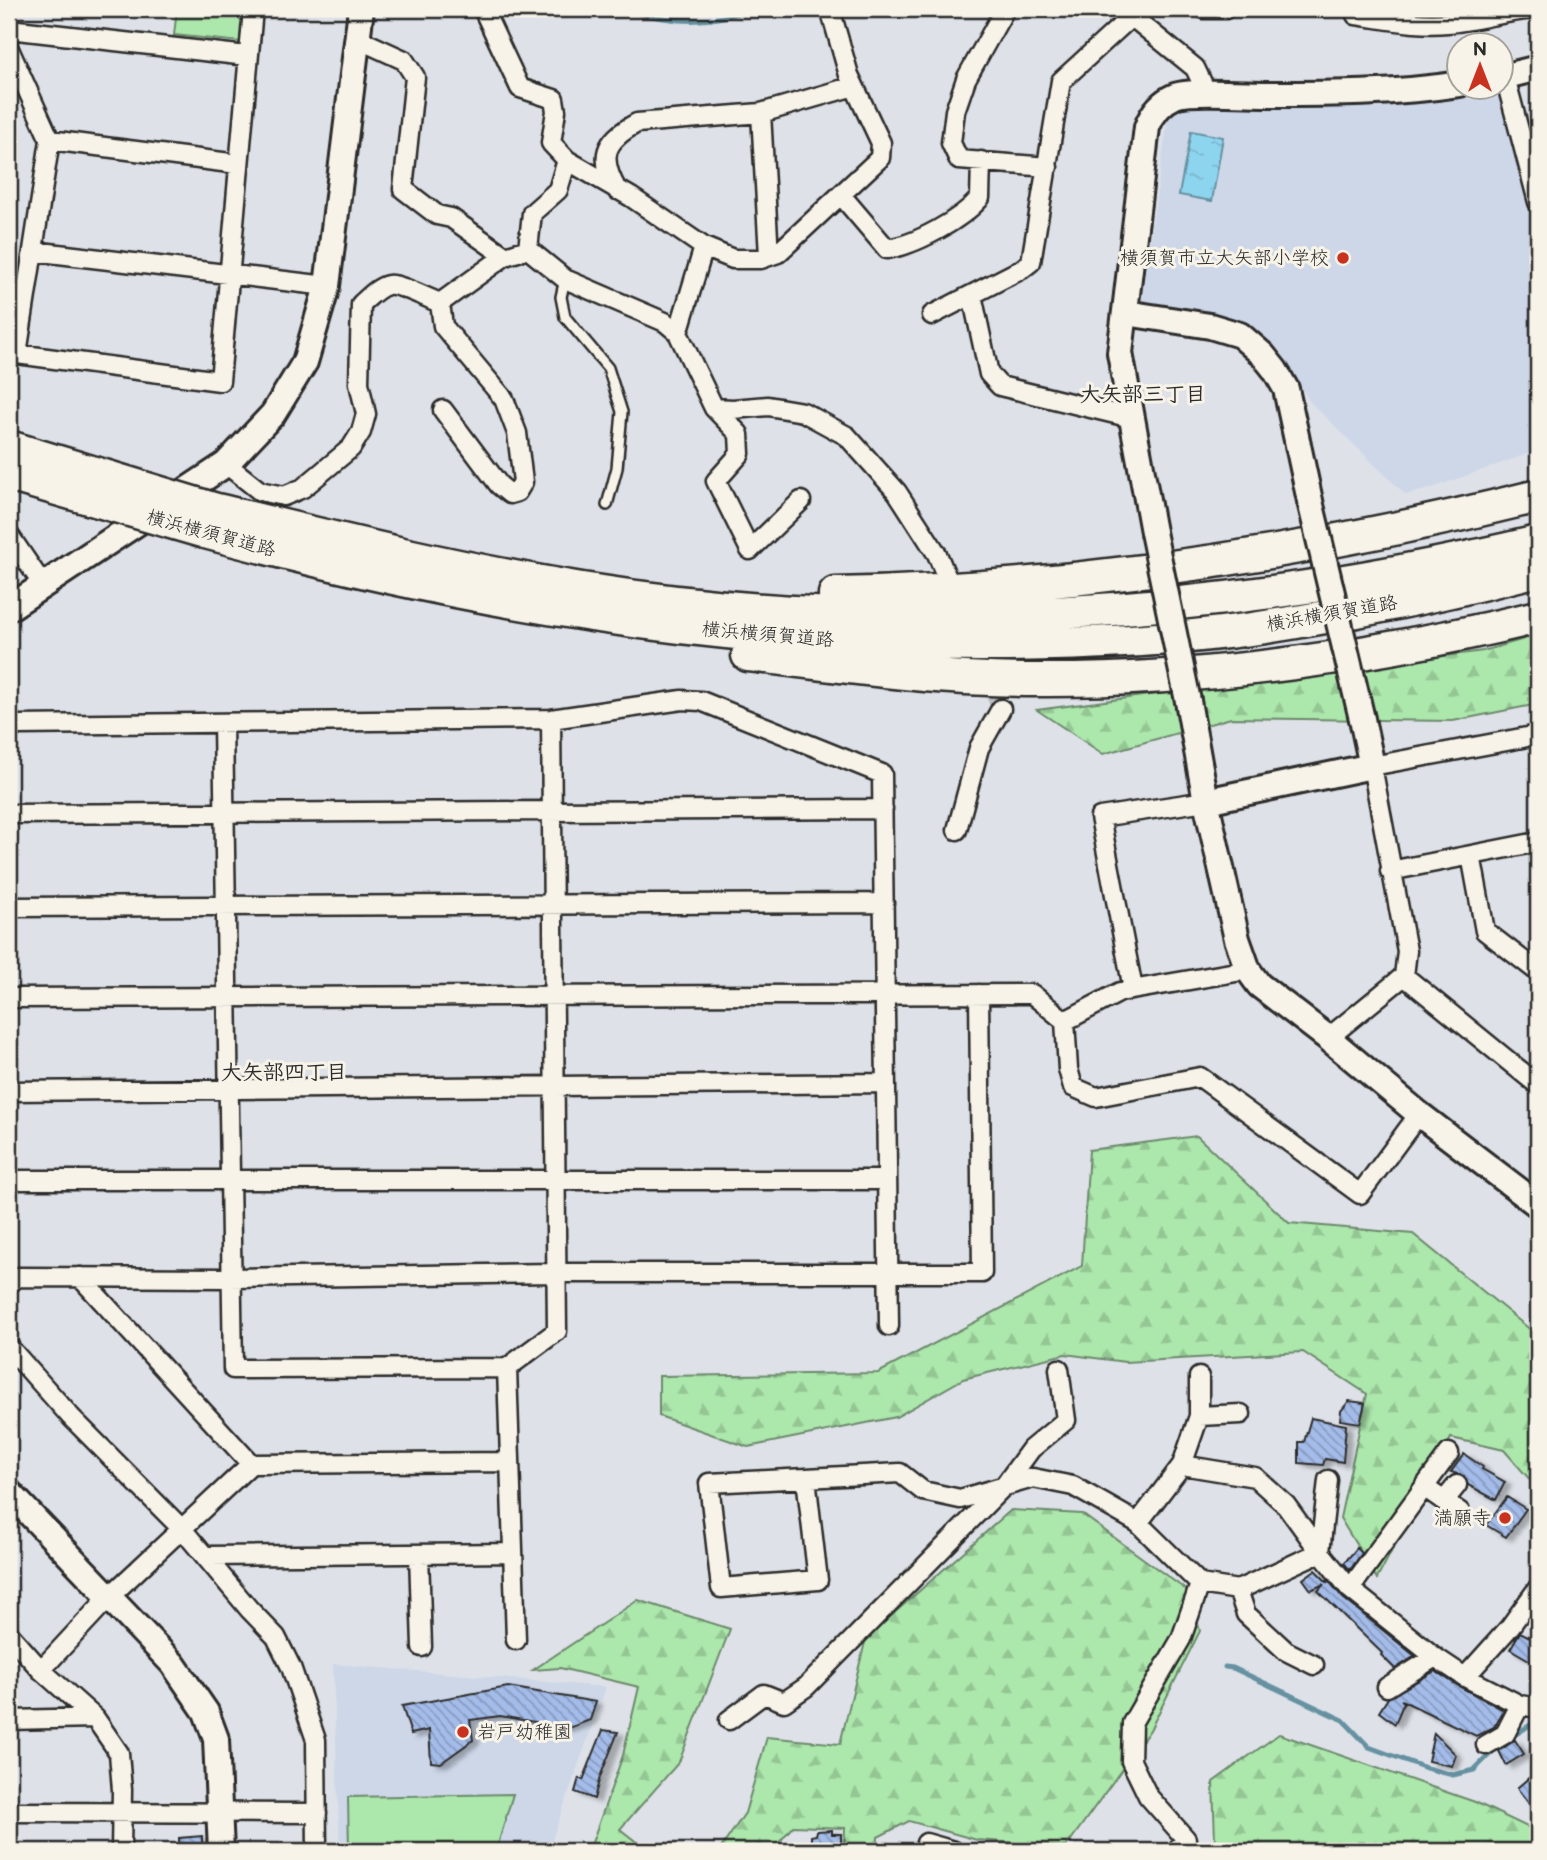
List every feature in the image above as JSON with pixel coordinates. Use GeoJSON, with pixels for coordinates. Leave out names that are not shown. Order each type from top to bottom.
{"type":"FeatureCollection","features":[{"type":"Feature","properties":{"kind":"highway","name":"横浜横須賀道路"},"geometry":{"type":"LineString","coordinates":[[9,447],[305,559],[470,596],[666,627],[817,640],[911,645],[1039,645],[1131,641],[1318,619],[1438,595],[1538,570]]}},
{"type":"Feature","properties":{"kind":"highway","name":"横浜横須賀道路"},"geometry":{"type":"LineString","coordinates":[[9,475],[209,521],[585,589],[734,607],[851,614],[948,616],[1169,606],[1306,588],[1413,569],[1538,542]]}},
{"type":"Feature","properties":{"kind":"highway"},"geometry":{"type":"LineString","coordinates":[[585,589],[788,595],[939,590],[1032,583],[1271,551],[1398,528],[1538,496]]}},
{"type":"Feature","properties":{"kind":"highway"},"geometry":{"type":"LineString","coordinates":[[305,559],[408,595],[496,615],[730,653],[881,672],[964,678],[1064,680],[1154,677],[1257,668],[1422,642],[1538,617]]}},
{"type":"Feature","properties":{"kind":"street"},"geometry":{"type":"LineString","coordinates":[[9,49],[50,140],[13,355],[220,382],[253,9]]}},
{"type":"Feature","properties":{"kind":"street"},"geometry":{"type":"LineString","coordinates":[[9,608],[226,464],[273,415],[305,362],[327,286],[361,9]]}},
{"type":"Feature","properties":{"kind":"street"},"geometry":{"type":"LineString","coordinates":[[483,9],[520,88],[554,99],[556,111],[551,143],[568,160],[705,247],[733,258],[761,259],[778,253],[880,158],[881,143],[854,86],[830,9]]}},
{"type":"Feature","properties":{"kind":"street"},"geometry":{"type":"LineString","coordinates":[[1005,9],[966,79],[955,111],[951,143],[959,160],[1048,167]]}},
{"type":"Feature","properties":{"kind":"street"},"geometry":{"type":"LineString","coordinates":[[1206,9],[1225,9]]}},
{"type":"Feature","properties":{"kind":"street"},"geometry":{"type":"LineString","coordinates":[[1354,12],[1390,14],[1409,23],[1448,23],[1519,9],[1538,9]]}},
{"type":"Feature","properties":{"kind":"street"},"geometry":{"type":"LineString","coordinates":[[932,315],[1031,262],[1061,81],[1127,13],[1195,68],[1208,93]]}},
{"type":"Feature","properties":{"kind":"street"},"geometry":{"type":"LineString","coordinates":[[9,29],[247,56]]}},
{"type":"Feature","properties":{"kind":"street"},"geometry":{"type":"LineString","coordinates":[[358,38],[404,60],[415,77],[403,189],[437,215],[451,218],[505,256]]}},
{"type":"Feature","properties":{"kind":"street"},"geometry":{"type":"LineString","coordinates":[[1516,74],[1538,68]]}},
{"type":"Feature","properties":{"kind":"street"},"geometry":{"type":"LineString","coordinates":[[617,190],[607,171],[606,156],[611,142],[622,131],[637,123],[761,113],[854,86]]}},
{"type":"Feature","properties":{"kind":"street"},"geometry":{"type":"LineString","coordinates":[[1446,86],[1351,94],[1176,95],[1152,114],[1147,127],[1120,353],[1206,801],[1237,939],[1248,970],[1259,985],[1419,1114],[1538,1205]]}},
{"type":"Feature","properties":{"kind":"street"},"geometry":{"type":"LineString","coordinates":[[1510,102],[1537,195]]}},
{"type":"Feature","properties":{"kind":"street"},"geometry":{"type":"LineString","coordinates":[[761,113],[769,256]]}},
{"type":"Feature","properties":{"kind":"street"},"geometry":{"type":"LineString","coordinates":[[50,140],[238,164]]}},
{"type":"Feature","properties":{"kind":"street"},"geometry":{"type":"LineString","coordinates":[[528,249],[532,213],[558,190],[568,160]]}},
{"type":"Feature","properties":{"kind":"street"},"geometry":{"type":"LineString","coordinates":[[841,195],[887,249],[903,247],[969,211],[975,205],[980,198],[981,162]]}},
{"type":"Feature","properties":{"kind":"street"},"geometry":{"type":"LineString","coordinates":[[678,333],[705,247]]}},
{"type":"Feature","properties":{"kind":"street"},"geometry":{"type":"LineString","coordinates":[[440,303],[505,256],[528,249]]}},
{"type":"Feature","properties":{"kind":"street"},"geometry":{"type":"LineString","coordinates":[[528,249],[565,279],[665,322],[678,333],[714,408],[739,434],[740,454],[716,481],[750,550],[802,501]]}},
{"type":"Feature","properties":{"kind":"street"},"geometry":{"type":"LineString","coordinates":[[33,251],[327,286]]}},
{"type":"Feature","properties":{"kind":"street"},"geometry":{"type":"LineString","coordinates":[[226,464],[260,491],[284,496],[303,488],[351,448],[361,432],[366,414],[359,383],[361,304],[389,285],[402,287],[440,303]]}},
{"type":"Feature","properties":{"kind":"street"},"geometry":{"type":"LineString","coordinates":[[972,295],[989,374],[1000,386],[1132,418]]}},
{"type":"Feature","properties":{"kind":"street"},"geometry":{"type":"LineString","coordinates":[[440,303],[443,326],[504,398],[517,433],[523,482],[517,492],[510,495],[499,485],[443,410]]}},
{"type":"Feature","properties":{"kind":"street"},"geometry":{"type":"LineString","coordinates":[[1126,313],[1210,326],[1240,335],[1263,355],[1286,389],[1362,719],[1407,951],[1404,976],[1328,1038]]}},
{"type":"Feature","properties":{"kind":"street"},"geometry":{"type":"LineString","coordinates":[[714,408],[768,406],[803,412],[847,436],[897,492],[937,554],[947,578]]}},
{"type":"Feature","properties":{"kind":"street"},"geometry":{"type":"LineString","coordinates":[[9,535],[43,585]]}},
{"type":"Feature","properties":{"kind":"street"},"geometry":{"type":"LineString","coordinates":[[11,722],[223,723],[551,719],[682,700],[701,701],[882,774],[889,1326]]}},
{"type":"Feature","properties":{"kind":"street"},"geometry":{"type":"LineString","coordinates":[[957,830],[979,748],[1001,709]]}},
{"type":"Feature","properties":{"kind":"street"},"geometry":{"type":"LineString","coordinates":[[223,723],[233,1369],[507,1368],[557,1331],[551,719]]}},
{"type":"Feature","properties":{"kind":"street"},"geometry":{"type":"LineString","coordinates":[[1133,989],[1100,817],[1206,801],[1371,766],[1538,735]]}},
{"type":"Feature","properties":{"kind":"street"},"geometry":{"type":"LineString","coordinates":[[9,814],[883,809]]}},
{"type":"Feature","properties":{"kind":"street"},"geometry":{"type":"LineString","coordinates":[[1390,871],[1538,842]]}},
{"type":"Feature","properties":{"kind":"street"},"geometry":{"type":"LineString","coordinates":[[1471,855],[1485,931],[1538,972]]}},
{"type":"Feature","properties":{"kind":"street"},"geometry":{"type":"LineString","coordinates":[[9,906],[884,904]]}},
{"type":"Feature","properties":{"kind":"street"},"geometry":{"type":"LineString","coordinates":[[1065,1021],[1120,992],[1248,970]]}},
{"type":"Feature","properties":{"kind":"street"},"geometry":{"type":"LineString","coordinates":[[1404,976],[1538,1085]]}},
{"type":"Feature","properties":{"kind":"street"},"geometry":{"type":"LineString","coordinates":[[9,1284],[17,1277],[80,1276],[231,1278],[556,1273],[982,1273],[979,994]]}},
{"type":"Feature","properties":{"kind":"street"},"geometry":{"type":"LineString","coordinates":[[9,998],[1032,995],[1065,1021],[1068,1069],[1073,1087],[1096,1097],[1200,1077],[1360,1194],[1419,1114]]}},
{"type":"Feature","properties":{"kind":"street"},"geometry":{"type":"LineString","coordinates":[[9,1091],[886,1083]]}},
{"type":"Feature","properties":{"kind":"street"},"geometry":{"type":"LineString","coordinates":[[9,1181],[887,1180]]}},
{"type":"Feature","properties":{"kind":"street"},"geometry":{"type":"LineString","coordinates":[[80,1276],[251,1464]]}},
{"type":"Feature","properties":{"kind":"street"},"geometry":{"type":"LineString","coordinates":[[9,1347],[71,1417],[183,1530],[276,1636],[291,1667],[316,1740],[317,1851]]}},
{"type":"Feature","properties":{"kind":"street"},"geometry":{"type":"LineString","coordinates":[[507,1368],[516,1640]]}},
{"type":"Feature","properties":{"kind":"street"},"geometry":{"type":"LineString","coordinates":[[729,1720],[764,1695],[784,1702],[806,1687],[1004,1486],[1031,1449],[1066,1420],[1059,1369]]}},
{"type":"Feature","properties":{"kind":"street"},"geometry":{"type":"LineString","coordinates":[[1138,1523],[1181,1465],[1199,1416],[1199,1377]]}},
{"type":"Feature","properties":{"kind":"street"},"geometry":{"type":"LineString","coordinates":[[1199,1416],[1241,1414]]}},
{"type":"Feature","properties":{"kind":"street"},"geometry":{"type":"LineString","coordinates":[[1350,1589],[1449,1453]]}},
{"type":"Feature","properties":{"kind":"street"},"geometry":{"type":"LineString","coordinates":[[41,1670],[108,1598],[251,1464],[510,1462]]}},
{"type":"Feature","properties":{"kind":"street"},"geometry":{"type":"LineString","coordinates":[[1181,1465],[1255,1477],[1286,1506],[1350,1589],[1435,1657],[1465,1677],[1529,1706],[1505,1734],[1486,1745]]}},
{"type":"Feature","properties":{"kind":"street"},"geometry":{"type":"LineString","coordinates":[[806,1478],[818,1580],[721,1588],[709,1483],[900,1473],[923,1491],[960,1499],[1033,1478],[1073,1486],[1138,1523],[1200,1584],[1238,1590],[1320,1552]]}},
{"type":"Feature","properties":{"kind":"street"},"geometry":{"type":"LineString","coordinates":[[1320,1552],[1328,1480]]}},
{"type":"Feature","properties":{"kind":"street"},"geometry":{"type":"LineString","coordinates":[[1444,1502],[1457,1486]]}},
{"type":"Feature","properties":{"kind":"street"},"geometry":{"type":"LineString","coordinates":[[1424,1487],[1460,1513]]}},
{"type":"Feature","properties":{"kind":"street"},"geometry":{"type":"LineString","coordinates":[[9,1492],[173,1664],[206,1712],[216,1739],[221,1851]]}},
{"type":"Feature","properties":{"kind":"street"},"geometry":{"type":"LineString","coordinates":[[205,1556],[513,1553]]}},
{"type":"Feature","properties":{"kind":"street"},"geometry":{"type":"LineString","coordinates":[[419,1554],[422,1647]]}},
{"type":"Feature","properties":{"kind":"street"},"geometry":{"type":"LineString","coordinates":[[1176,1851],[1186,1839],[1148,1796],[1131,1761],[1132,1723],[1181,1639],[1200,1584]]}},
{"type":"Feature","properties":{"kind":"street"},"geometry":{"type":"LineString","coordinates":[[1465,1677],[1509,1628],[1538,1588]]}},
{"type":"Feature","properties":{"kind":"street"},"geometry":{"type":"LineString","coordinates":[[1238,1590],[1246,1614],[1286,1651],[1314,1665]]}},
{"type":"Feature","properties":{"kind":"street"},"geometry":{"type":"LineString","coordinates":[[9,1634],[41,1670],[95,1718],[119,1753],[122,1790],[121,1851]]}},
{"type":"Feature","properties":{"kind":"street"},"geometry":{"type":"LineString","coordinates":[[1387,1687],[1435,1657]]}},
{"type":"Feature","properties":{"kind":"street"},"geometry":{"type":"LineString","coordinates":[[9,1720],[95,1718]]}},
{"type":"Feature","properties":{"kind":"street"},"geometry":{"type":"LineString","coordinates":[[9,1812],[317,1813]]}},
{"type":"Feature","properties":{"kind":"street"},"geometry":{"type":"LineString","coordinates":[[926,1843],[954,1851]]}},
{"type":"Feature","properties":{"kind":"lane"},"geometry":{"type":"LineString","coordinates":[[565,279],[561,297],[565,317],[608,368],[622,412],[617,468],[607,505]]}},
{"type":"Feature","properties":{"kind":"shaded area","name":"横須賀市立大矢部小学校"},"geometry":{"type":"Polygon","coordinates":[[[1446,99],[1446,102],[1507,102],[1538,219],[1538,450],[1406,495],[1310,402],[1279,349],[1240,323],[1148,306],[1141,297],[1168,119],[1183,106],[1446,99]]]}},
{"type":"Feature","properties":{"kind":"shaded area","name":"岩戸幼稚園"},"geometry":{"type":"Polygon","coordinates":[[[333,1664],[606,1687],[548,1851],[340,1851],[333,1664]]]}},
{"type":"Feature","properties":{"kind":"green space"},"geometry":{"type":"Polygon","coordinates":[[[177,9],[244,9],[240,42],[174,35],[177,9]]]}},
{"type":"Feature","properties":{"kind":"green space"},"geometry":{"type":"Polygon","coordinates":[[[1538,635],[1538,704],[1453,721],[1231,718],[1103,754],[1037,710],[1483,651],[1538,635]]]}},
{"type":"Feature","properties":{"kind":"green space"},"geometry":{"type":"Polygon","coordinates":[[[1197,1136],[1289,1223],[1413,1234],[1538,1336],[1538,1489],[1504,1450],[1451,1438],[1377,1579],[1340,1518],[1367,1394],[1303,1352],[1125,1362],[1065,1354],[963,1379],[896,1417],[748,1447],[659,1416],[659,1376],[878,1373],[1082,1266],[1089,1150],[1197,1136]]]}},
{"type":"Feature","properties":{"kind":"green space"},"geometry":{"type":"Polygon","coordinates":[[[1011,1510],[1082,1514],[1189,1592],[1200,1631],[1150,1730],[1066,1847],[977,1840],[909,1821],[878,1837],[877,1851],[844,1851],[845,1828],[793,1826],[772,1851],[719,1851],[745,1813],[767,1737],[840,1744],[866,1638],[1011,1510]]]}},
{"type":"Feature","properties":{"kind":"green space"},"geometry":{"type":"Polygon","coordinates":[[[638,1600],[730,1629],[679,1762],[620,1829],[648,1851],[589,1851],[623,1755],[639,1687],[560,1668],[533,1670],[638,1600]]]}},
{"type":"Feature","properties":{"kind":"green space"},"geometry":{"type":"Polygon","coordinates":[[[1279,1734],[1475,1802],[1538,1832],[1538,1851],[1203,1851],[1215,1840],[1213,1782],[1279,1734]]]}},
{"type":"Feature","properties":{"kind":"green space"},"geometry":{"type":"Polygon","coordinates":[[[513,1794],[496,1851],[349,1851],[348,1797],[513,1794]]]}},
{"type":"Feature","properties":{"kind":"water"},"geometry":{"type":"Polygon","coordinates":[[[1191,131],[1223,137],[1212,201],[1179,195],[1191,131]]]}},
{"type":"Feature","properties":{"kind":"building"},"geometry":{"type":"Polygon","coordinates":[[[1349,1401],[1365,1403],[1360,1423],[1340,1420],[1341,1411],[1349,1401]]]}},
{"type":"Feature","properties":{"kind":"building"},"geometry":{"type":"Polygon","coordinates":[[[1311,1418],[1346,1425],[1343,1462],[1325,1459],[1323,1465],[1299,1463],[1299,1442],[1304,1442],[1311,1418]]]}},
{"type":"Feature","properties":{"kind":"building"},"geometry":{"type":"Polygon","coordinates":[[[1464,1454],[1483,1467],[1482,1469],[1505,1482],[1496,1500],[1468,1485],[1464,1476],[1451,1472],[1464,1454]]]}},
{"type":"Feature","properties":{"kind":"building"},"geometry":{"type":"Polygon","coordinates":[[[1507,1497],[1526,1509],[1506,1537],[1486,1525],[1507,1497]]]}},
{"type":"Feature","properties":{"kind":"building"},"geometry":{"type":"Polygon","coordinates":[[[1357,1548],[1362,1553],[1350,1570],[1344,1563],[1357,1548]]]}},
{"type":"Feature","properties":{"kind":"building"},"geometry":{"type":"Polygon","coordinates":[[[1315,1570],[1327,1582],[1328,1580],[1343,1598],[1415,1656],[1395,1669],[1318,1591],[1324,1584],[1311,1590],[1303,1579],[1315,1570]]]}},
{"type":"Feature","properties":{"kind":"building"},"geometry":{"type":"Polygon","coordinates":[[[1520,1632],[1538,1641],[1538,1665],[1510,1649],[1520,1632]]]}},
{"type":"Feature","properties":{"kind":"building"},"geometry":{"type":"Polygon","coordinates":[[[1435,1671],[1504,1710],[1494,1727],[1476,1736],[1401,1700],[1404,1702],[1395,1724],[1379,1712],[1388,1698],[1435,1671]]]}},
{"type":"Feature","properties":{"kind":"building"},"geometry":{"type":"Polygon","coordinates":[[[508,1687],[596,1702],[590,1720],[569,1728],[500,1716],[470,1720],[473,1740],[441,1763],[431,1762],[429,1730],[411,1734],[402,1706],[508,1687]]]}},
{"type":"Feature","properties":{"kind":"building"},"geometry":{"type":"Polygon","coordinates":[[[603,1730],[618,1732],[594,1799],[575,1792],[579,1778],[583,1780],[603,1730]]]}},
{"type":"Feature","properties":{"kind":"building"},"geometry":{"type":"Polygon","coordinates":[[[1434,1733],[1456,1755],[1452,1766],[1428,1761],[1434,1733]]]}},
{"type":"Feature","properties":{"kind":"building"},"geometry":{"type":"Polygon","coordinates":[[[1515,1740],[1524,1754],[1506,1765],[1499,1751],[1515,1740]]]}},
{"type":"Feature","properties":{"kind":"building"},"geometry":{"type":"Polygon","coordinates":[[[1538,1770],[1538,1797],[1530,1805],[1517,1788],[1538,1770]]]}},
{"type":"Feature","properties":{"kind":"building"},"geometry":{"type":"Polygon","coordinates":[[[832,1830],[832,1834],[841,1834],[841,1850],[811,1849],[811,1836],[816,1835],[817,1831],[832,1830]]]}},
{"type":"Feature","properties":{"kind":"building"},"geometry":{"type":"Polygon","coordinates":[[[202,1836],[202,1851],[179,1851],[179,1838],[202,1836]]]}},
{"type":"Feature","properties":{"kind":"waterway"},"geometry":{"type":"LineString","coordinates":[[620,9],[685,20],[716,19],[750,9]]}},
{"type":"Feature","properties":{"kind":"waterway"},"geometry":{"type":"LineString","coordinates":[[1225,1667],[1233,1668],[1343,1720],[1369,1747],[1426,1768],[1453,1775],[1474,1770],[1496,1748]]}},
{"type":"Feature","properties":{"kind":"waterway"},"geometry":{"type":"LineString","coordinates":[[1510,1738],[1538,1720]]}},
{"type":"Feature","properties":{"kind":"tunnel"},"geometry":{"type":"LineString","coordinates":[[972,640],[1001,709]]}},
{"type":"Feature","properties":{"kind":"place","name":"横須賀市立大矢部小学校"},"geometry":{"type":"Point","coordinates":[1343,258]}},
{"type":"Feature","properties":{"kind":"place","name":"満願寺"},"geometry":{"type":"Point","coordinates":[1505,1518]}},
{"type":"Feature","properties":{"kind":"place","name":"岩戸幼稚園"},"geometry":{"type":"Point","coordinates":[463,1732]}},
{"type":"Feature","properties":{"kind":"district","name":"大矢部三丁目"},"geometry":{"type":"Point","coordinates":[1143,394]}},
{"type":"Feature","properties":{"kind":"district","name":"大矢部四丁目"},"geometry":{"type":"Point","coordinates":[284,1072]}}]}
